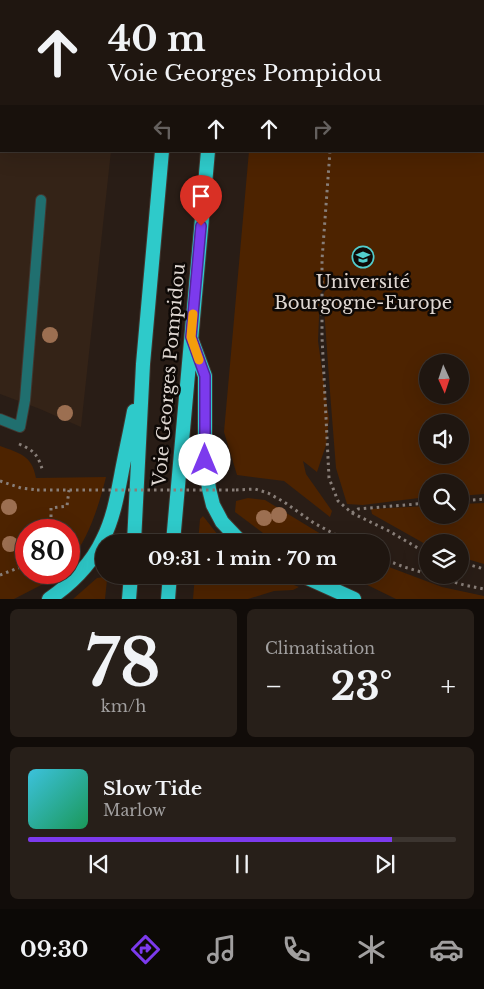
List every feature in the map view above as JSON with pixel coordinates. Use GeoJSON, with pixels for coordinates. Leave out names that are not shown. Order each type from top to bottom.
{"type":"FeatureCollection","features":[{"type":"Feature","properties":{"kind":"highway","name":"Voie Georges Pompidou"},"geometry":{"type":"LineString","coordinates":[[134,534],[144,364],[162,152]]}},
{"type":"Feature","properties":{"kind":"highway","name":"Voie Georges Pompidou"},"geometry":{"type":"LineString","coordinates":[[174,534],[208,152]]}},
{"type":"Feature","properties":{"kind":"highway"},"geometry":{"type":"LineString","coordinates":[[191,337],[205,376],[205,460],[209,490],[213,506],[222,522],[233,534]]}},
{"type":"Feature","properties":{"kind":"highway"},"geometry":{"type":"LineString","coordinates":[[49,599],[76,578],[102,541],[110,523],[144,364]]}},
{"type":"Feature","properties":{"kind":"highway"},"geometry":{"type":"LineString","coordinates":[[129,599],[130,584]]}},
{"type":"Feature","properties":{"kind":"highway"},"geometry":{"type":"LineString","coordinates":[[168,599],[169,584]]}},
{"type":"Feature","properties":{"kind":"highway"},"geometry":{"type":"LineString","coordinates":[[321,584],[354,599]]}},
{"type":"Feature","properties":{"kind":"street"},"geometry":{"type":"LineString","coordinates":[[0,419],[20,427],[25,400],[41,200]]}},
{"type":"Feature","properties":{"kind":"path"},"geometry":{"type":"LineString","coordinates":[[330,152],[322,260],[322,328],[329,478],[338,501],[352,513],[389,531],[419,549]]}},
{"type":"Feature","properties":{"kind":"path"},"geometry":{"type":"LineString","coordinates":[[16,442],[31,449],[40,460],[43,472]]}},
{"type":"Feature","properties":{"kind":"path"},"geometry":{"type":"LineString","coordinates":[[0,481],[21,488],[37,490],[255,489],[268,493],[284,502],[314,523],[334,534]]}},
{"type":"Feature","properties":{"kind":"path"},"geometry":{"type":"LineString","coordinates":[[51,519],[51,508],[68,506],[69,490]]}},
{"type":"Feature","properties":{"kind":"path"},"geometry":{"type":"LineString","coordinates":[[469,500],[484,499]]}},
{"type":"Feature","properties":{"kind":"path"},"geometry":{"type":"LineString","coordinates":[[352,513],[358,509],[419,504]]}},
{"type":"Feature","properties":{"kind":"path"},"geometry":{"type":"LineString","coordinates":[[390,562],[419,572]]}},
{"type":"Feature","properties":{"kind":"path"},"geometry":{"type":"LineString","coordinates":[[469,564],[484,568]]}},
{"type":"Feature","properties":{"kind":"path"},"geometry":{"type":"LineString","coordinates":[[0,575],[15,569]]}},
{"type":"Feature","properties":{"kind":"path"},"geometry":{"type":"LineString","coordinates":[[460,584],[484,589]]}},
{"type":"Feature","properties":{"kind":"shaded area"},"geometry":{"type":"Polygon","coordinates":[[[0,152],[111,152],[81,427],[0,394],[0,152]]]}},
{"type":"Feature","properties":{"kind":"shaded area","name":"Université Bourgogne-Europe"},"geometry":{"type":"Polygon","coordinates":[[[249,152],[484,152],[484,494],[469,495],[469,474],[419,474],[419,498],[363,505],[347,504],[336,468],[330,392],[324,293],[331,281],[320,294],[318,341],[329,419],[326,445],[317,472],[303,461],[306,474],[332,511],[330,517],[284,481],[237,475],[224,432],[249,152]]]}},
{"type":"Feature","properties":{"kind":"shaded area"},"geometry":{"type":"Polygon","coordinates":[[[0,446],[24,456],[31,464],[36,478],[106,477],[96,511],[80,546],[80,519],[15,519],[15,584],[43,584],[14,599],[0,599],[0,446]]]}},
{"type":"Feature","properties":{"kind":"shaded area"},"geometry":{"type":"Polygon","coordinates":[[[248,498],[265,500],[321,534],[264,534],[235,512],[236,501],[248,498]]]}},
{"type":"Feature","properties":{"kind":"shaded area"},"geometry":{"type":"Polygon","coordinates":[[[484,503],[484,564],[469,560],[469,534],[419,534],[419,540],[372,514],[371,509],[419,506],[419,524],[469,524],[469,504],[484,503]]]}},
{"type":"Feature","properties":{"kind":"shaded area"},"geometry":{"type":"Polygon","coordinates":[[[203,516],[218,534],[199,534],[200,519],[203,516]]]}},
{"type":"Feature","properties":{"kind":"shaded area"},"geometry":{"type":"Polygon","coordinates":[[[390,567],[419,578],[419,584],[434,584],[484,596],[484,599],[396,599],[365,584],[390,584],[390,567]]]}},
{"type":"Feature","properties":{"kind":"shaded area"},"geometry":{"type":"Polygon","coordinates":[[[95,580],[95,584],[107,584],[105,599],[73,599],[95,580]]]}},
{"type":"Feature","properties":{"kind":"shaded area"},"geometry":{"type":"Polygon","coordinates":[[[194,584],[292,584],[299,587],[293,590],[274,591],[248,599],[193,599],[194,584]]]}},
{"type":"Feature","properties":{"kind":"slow traffic"},"geometry":{"type":"LineString","coordinates":[[193,314],[191,337],[199,360]]}},
{"type":"Feature","properties":{"kind":"place","name":"Université Bourgogne-Europe"},"geometry":{"type":"Point","coordinates":[363,257]}},
{"type":"Feature","properties":{"kind":"route"},"geometry":{"type":"LineString","coordinates":[[201,226],[191,337],[205,376],[205,460]]}}]}
